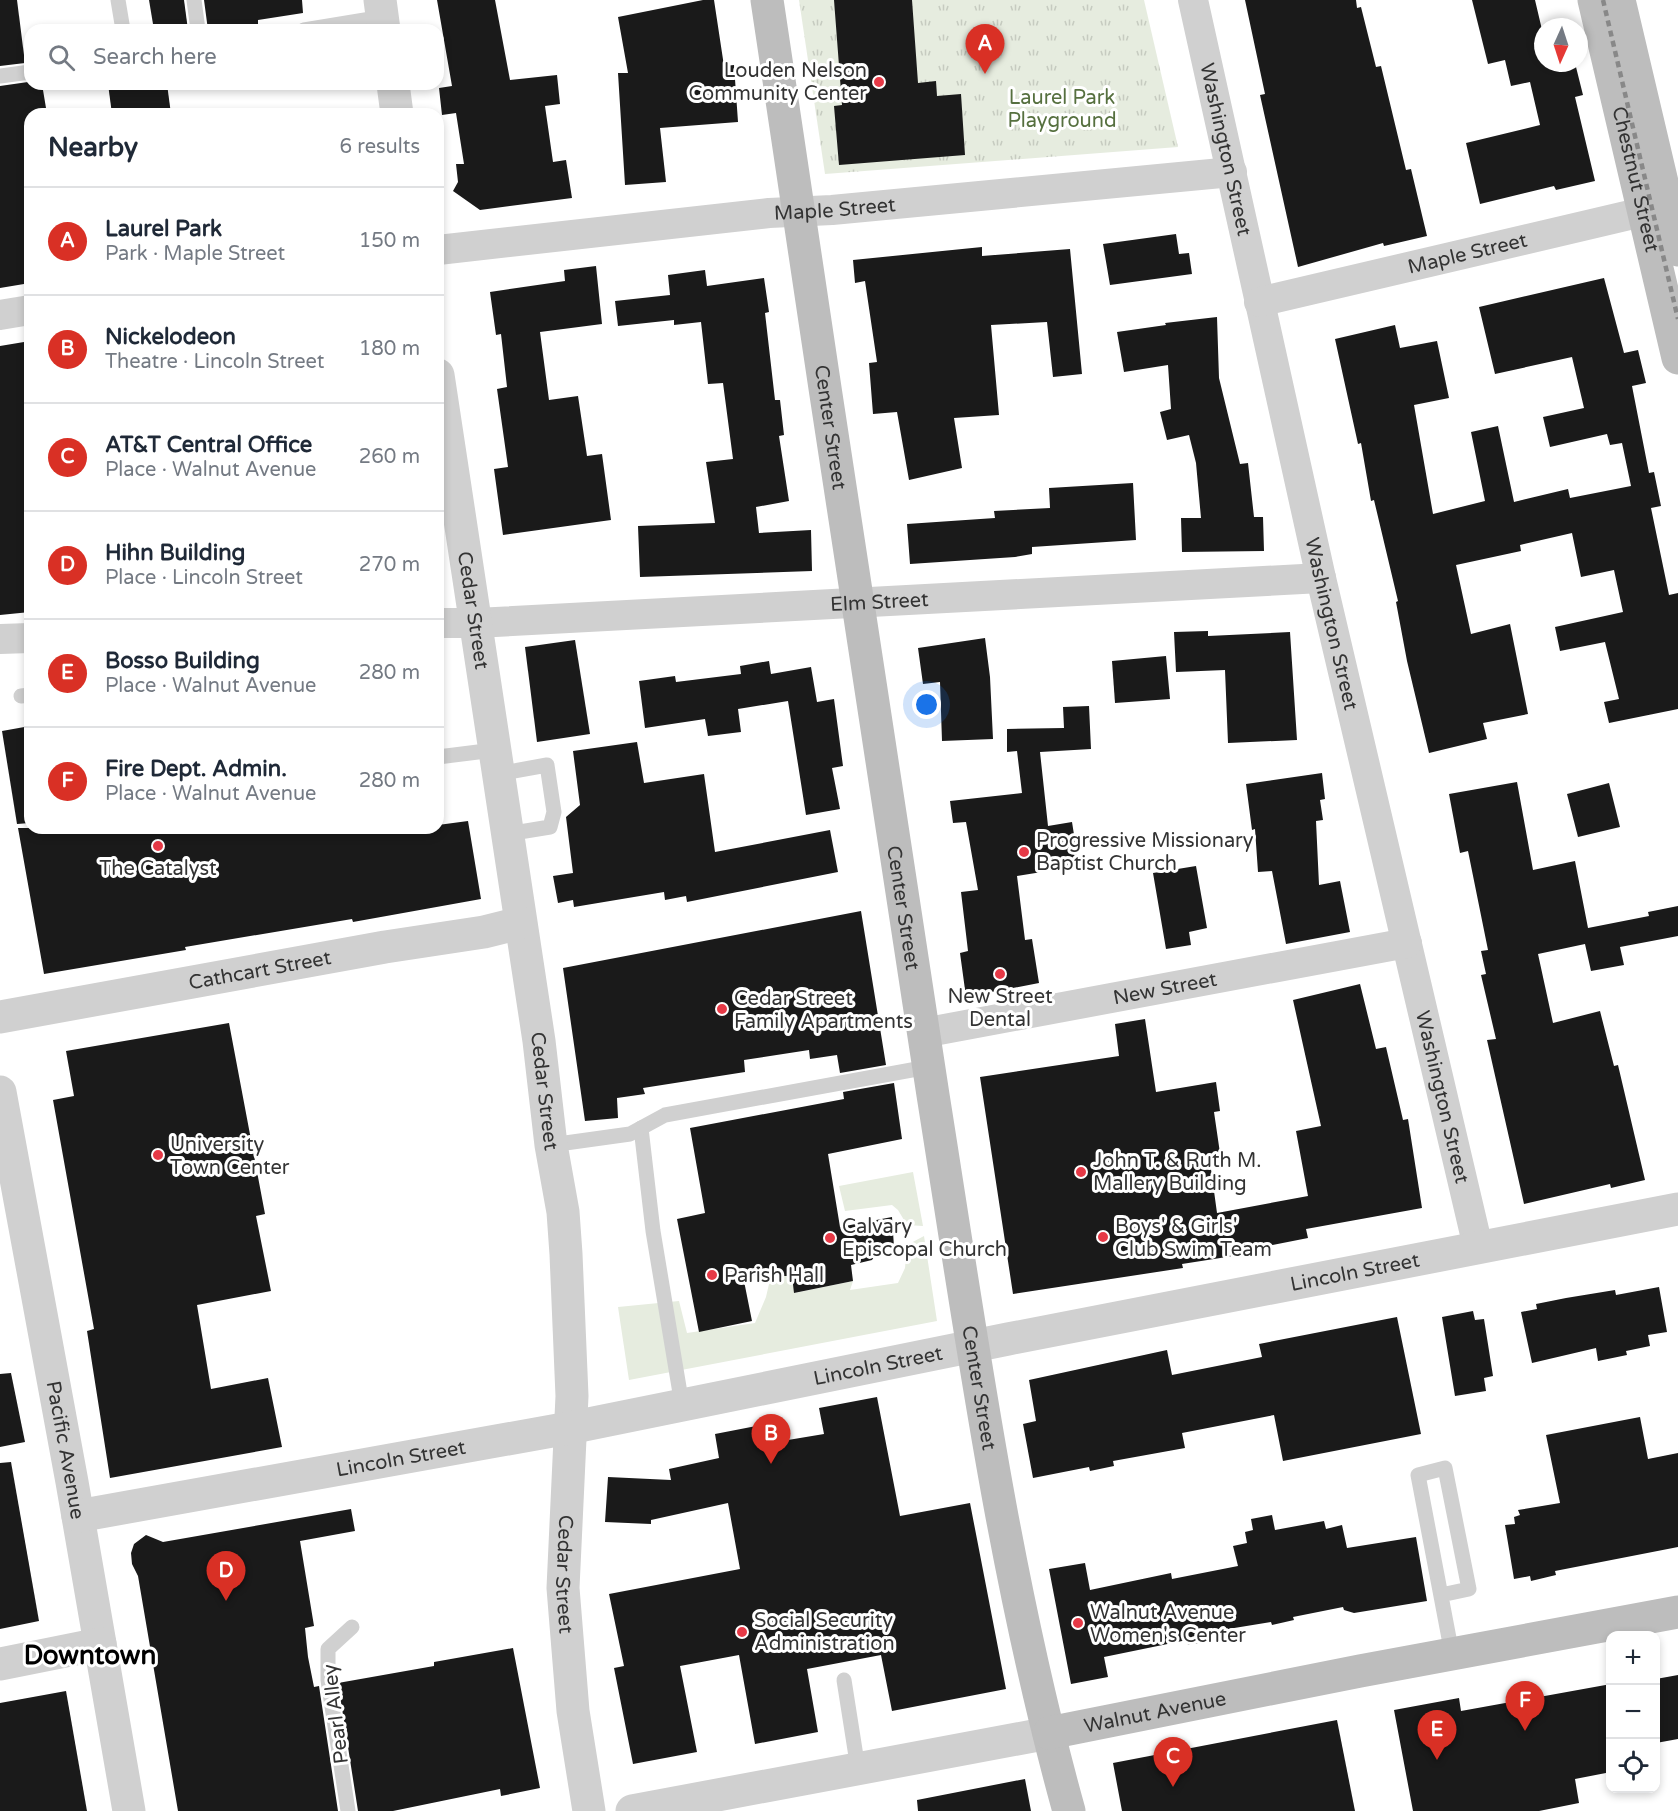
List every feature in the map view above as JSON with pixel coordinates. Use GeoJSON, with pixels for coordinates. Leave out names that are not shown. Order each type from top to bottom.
{"type":"FeatureCollection","features":[{"type":"Feature","properties":{"kind":"main road","name":"Center Street"},"geometry":{"type":"LineString","coordinates":[[767,0],[972,1346],[1008,1543],[1049,1733],[1069,1811]]}},
{"type":"Feature","properties":{"kind":"main road","name":"Chestnut Street"},"geometry":{"type":"LineString","coordinates":[[1594,0],[1678,250]]}},
{"type":"Feature","properties":{"kind":"main road","name":"Chestnut Street"},"geometry":{"type":"LineString","coordinates":[[1619,0],[1663,207],[1678,358]]}},
{"type":"Feature","properties":{"kind":"main road","name":"Walnut Avenue"},"geometry":{"type":"LineString","coordinates":[[1049,1733],[1678,1612]]}},
{"type":"Feature","properties":{"kind":"street","name":"Washington Street"},"geometry":{"type":"LineString","coordinates":[[1193,0],[1321,578],[1478,1247]]}},
{"type":"Feature","properties":{"kind":"street"},"geometry":{"type":"LineString","coordinates":[[394,90],[396,108]]}},
{"type":"Feature","properties":{"kind":"street","name":"Maple Street"},"geometry":{"type":"LineString","coordinates":[[444,249],[798,210],[831,210],[1232,172]]}},
{"type":"Feature","properties":{"kind":"street","name":"Maple Street"},"geometry":{"type":"LineString","coordinates":[[1259,303],[1663,207]]}},
{"type":"Feature","properties":{"kind":"street"},"geometry":{"type":"LineString","coordinates":[[0,315],[24,311]]}},
{"type":"Feature","properties":{"kind":"street","name":"Cedar Street"},"geometry":{"type":"LineString","coordinates":[[444,414],[539,1041],[551,1145],[564,1212],[572,1396],[563,1588],[573,1711],[589,1811]]}},
{"type":"Feature","properties":{"kind":"street","name":"Elm Street"},"geometry":{"type":"LineString","coordinates":[[444,623],[1321,578]]}},
{"type":"Feature","properties":{"kind":"street"},"geometry":{"type":"LineString","coordinates":[[0,639],[24,638]]}},
{"type":"Feature","properties":{"kind":"street","name":"Cathcart Street"},"geometry":{"type":"LineString","coordinates":[[0,1017],[385,947],[484,932],[520,923]]}},
{"type":"Feature","properties":{"kind":"street","name":"New Street"},"geometry":{"type":"LineString","coordinates":[[923,1033],[1407,943]]}},
{"type":"Feature","properties":{"kind":"street","name":"Pacific Avenue"},"geometry":{"type":"LineString","coordinates":[[0,1092],[78,1516],[129,1811]]}},
{"type":"Feature","properties":{"kind":"street","name":"Lincoln Street"},"geometry":{"type":"LineString","coordinates":[[78,1516],[569,1428],[972,1346],[1167,1310],[1678,1209]]}},
{"type":"Feature","properties":{"kind":"street"},"geometry":{"type":"LineString","coordinates":[[0,1664],[100,1644]]}},
{"type":"Feature","properties":{"kind":"street","name":"Walnut Avenue"},"geometry":{"type":"LineString","coordinates":[[632,1811],[1049,1733]]}},
{"type":"Feature","properties":{"kind":"lane"},"geometry":{"type":"LineString","coordinates":[[118,0],[122,24]]}},
{"type":"Feature","properties":{"kind":"lane"},"geometry":{"type":"LineString","coordinates":[[194,0],[197,24]]}},
{"type":"Feature","properties":{"kind":"lane"},"geometry":{"type":"LineString","coordinates":[[337,24],[382,16]]}},
{"type":"Feature","properties":{"kind":"lane"},"geometry":{"type":"LineString","coordinates":[[0,76],[24,73]]}},
{"type":"Feature","properties":{"kind":"lane"},"geometry":{"type":"LineString","coordinates":[[444,758],[547,765],[554,812],[550,827],[507,834]]}},
{"type":"Feature","properties":{"kind":"lane"},"geometry":{"type":"LineString","coordinates":[[551,1145],[630,1134],[665,1115],[928,1067]]}},
{"type":"Feature","properties":{"kind":"lane"},"geometry":{"type":"LineString","coordinates":[[641,1128],[653,1231],[682,1405]]}},
{"type":"Feature","properties":{"kind":"lane"},"geometry":{"type":"LineString","coordinates":[[1441,1595],[1469,1589],[1445,1468],[1418,1475],[1452,1654]]}},
{"type":"Feature","properties":{"kind":"lane","name":"Pearl Alley"},"geometry":{"type":"LineString","coordinates":[[348,1811],[328,1670],[328,1649],[352,1626]]}},
{"type":"Feature","properties":{"kind":"lane"},"geometry":{"type":"LineString","coordinates":[[844,1680],[858,1769]]}},
{"type":"Feature","properties":{"kind":"green space","name":"Laurel Park Playground"},"geometry":{"type":"Polygon","coordinates":[[[799,0],[1144,0],[1178,147],[825,174],[799,0]]]}},
{"type":"Feature","properties":{"kind":"green space"},"geometry":{"type":"Polygon","coordinates":[[[913,1172],[923,1226],[907,1225],[892,1205],[845,1211],[839,1186],[913,1172]]]}},
{"type":"Feature","properties":{"kind":"green space"},"geometry":{"type":"Polygon","coordinates":[[[924,1236],[937,1321],[629,1380],[618,1307],[679,1301],[687,1333],[755,1323],[766,1297],[772,1271],[792,1276],[795,1293],[853,1281],[850,1290],[898,1283],[905,1268],[907,1245],[924,1236]]]}},
{"type":"Feature","properties":{"kind":"building"},"geometry":{"type":"Polygon","coordinates":[[[0,0],[17,0],[24,63],[0,66],[0,0]]]}},
{"type":"Feature","properties":{"kind":"building"},"geometry":{"type":"Polygon","coordinates":[[[149,0],[184,0],[187,24],[153,24],[149,0]]]}},
{"type":"Feature","properties":{"kind":"building"},"geometry":{"type":"Polygon","coordinates":[[[204,0],[302,0],[303,13],[258,20],[258,24],[207,24],[204,0]]]}},
{"type":"Feature","properties":{"kind":"building"},"geometry":{"type":"Polygon","coordinates":[[[437,0],[495,0],[510,80],[557,75],[560,104],[545,106],[553,162],[566,160],[572,198],[480,210],[453,191],[458,182],[456,164],[464,164],[456,113],[444,115],[444,108],[441,108],[439,90],[452,86],[444,40],[444,24],[441,24],[437,0]]]}},
{"type":"Feature","properties":{"kind":"building"},"geometry":{"type":"Polygon","coordinates":[[[703,0],[714,0],[724,66],[734,65],[738,122],[660,128],[666,182],[625,185],[618,73],[628,73],[618,17],[703,0]]]}},
{"type":"Feature","properties":{"kind":"building","name":"Louden Nelson Community Center"},"geometry":{"type":"Polygon","coordinates":[[[834,0],[912,0],[918,83],[936,81],[937,96],[961,94],[965,155],[839,165],[834,106],[842,105],[834,0]]]}},
{"type":"Feature","properties":{"kind":"building"},"geometry":{"type":"Polygon","coordinates":[[[1245,0],[1356,0],[1357,8],[1361,7],[1376,67],[1381,66],[1406,170],[1411,169],[1427,236],[1384,246],[1383,243],[1298,267],[1260,95],[1265,94],[1245,0]]]}},
{"type":"Feature","properties":{"kind":"building"},"geometry":{"type":"Polygon","coordinates":[[[1472,0],[1535,0],[1539,18],[1534,18],[1534,72],[1577,72],[1583,95],[1575,97],[1595,181],[1556,190],[1554,186],[1480,204],[1466,143],[1540,125],[1530,82],[1511,86],[1505,60],[1488,64],[1472,0]]]}},
{"type":"Feature","properties":{"kind":"building"},"geometry":{"type":"Polygon","coordinates":[[[24,83],[24,90],[43,90],[46,108],[24,108],[24,284],[0,288],[0,86],[24,83]]]}},
{"type":"Feature","properties":{"kind":"building"},"geometry":{"type":"Polygon","coordinates":[[[109,90],[168,90],[170,108],[111,108],[109,90]]]}},
{"type":"Feature","properties":{"kind":"building"},"geometry":{"type":"Polygon","coordinates":[[[1176,234],[1179,254],[1189,253],[1192,274],[1110,285],[1103,244],[1176,234]]]}},
{"type":"Feature","properties":{"kind":"building"},"geometry":{"type":"Polygon","coordinates":[[[982,247],[982,256],[1070,249],[1082,374],[1053,377],[1047,322],[991,325],[999,415],[954,418],[962,468],[909,480],[897,412],[873,414],[869,363],[877,362],[865,281],[855,283],[853,260],[982,247]]]}},
{"type":"Feature","properties":{"kind":"building"},"geometry":{"type":"Polygon","coordinates":[[[596,266],[602,324],[540,332],[549,400],[578,396],[587,456],[602,454],[611,520],[503,535],[494,469],[508,467],[497,389],[507,387],[501,334],[496,335],[490,292],[565,281],[564,270],[596,266]]]}},
{"type":"Feature","properties":{"kind":"building"},"geometry":{"type":"Polygon","coordinates":[[[705,270],[707,286],[764,278],[769,312],[765,313],[775,400],[780,400],[784,435],[779,436],[789,501],[756,507],[759,533],[811,530],[812,571],[640,577],[638,526],[715,523],[706,462],[733,459],[723,383],[708,384],[701,322],[674,325],[674,320],[618,326],[615,301],[670,295],[668,275],[705,270]]]}},
{"type":"Feature","properties":{"kind":"building"},"geometry":{"type":"Polygon","coordinates":[[[1604,278],[1624,353],[1638,350],[1646,383],[1632,386],[1649,473],[1654,472],[1661,506],[1651,508],[1669,595],[1678,593],[1678,709],[1609,723],[1604,702],[1619,699],[1605,642],[1560,651],[1555,627],[1623,612],[1614,570],[1581,577],[1572,533],[1520,545],[1521,551],[1456,565],[1471,634],[1510,624],[1528,714],[1483,723],[1487,739],[1429,753],[1407,661],[1396,602],[1398,601],[1374,500],[1371,501],[1361,443],[1358,444],[1335,339],[1395,325],[1400,348],[1437,341],[1449,398],[1414,405],[1433,514],[1485,501],[1471,432],[1498,426],[1514,502],[1568,489],[1570,498],[1631,486],[1622,443],[1610,445],[1607,434],[1550,447],[1543,417],[1584,408],[1572,357],[1495,374],[1479,307],[1604,278]]]}},
{"type":"Feature","properties":{"kind":"building"},"geometry":{"type":"Polygon","coordinates":[[[1217,317],[1219,378],[1240,464],[1248,463],[1254,517],[1263,517],[1264,551],[1182,552],[1181,518],[1201,518],[1196,463],[1189,435],[1167,440],[1160,412],[1171,409],[1168,365],[1124,372],[1117,332],[1217,317]]]}},
{"type":"Feature","properties":{"kind":"building"},"geometry":{"type":"Polygon","coordinates":[[[24,342],[24,613],[0,615],[0,346],[24,342]]]}},
{"type":"Feature","properties":{"kind":"building"},"geometry":{"type":"Polygon","coordinates":[[[1133,483],[1136,540],[1032,547],[1032,554],[1015,557],[910,564],[907,524],[995,518],[994,511],[1050,508],[1049,488],[1133,483]]]}},
{"type":"Feature","properties":{"kind":"building"},"geometry":{"type":"Polygon","coordinates":[[[1208,631],[1208,636],[1290,632],[1297,740],[1228,743],[1225,670],[1176,672],[1174,632],[1208,631]]]}},
{"type":"Feature","properties":{"kind":"building"},"geometry":{"type":"Polygon","coordinates":[[[985,638],[990,677],[993,739],[942,741],[940,682],[923,684],[918,648],[985,638]]]}},
{"type":"Feature","properties":{"kind":"building"},"geometry":{"type":"Polygon","coordinates":[[[575,640],[590,734],[537,742],[525,647],[575,640]]]}},
{"type":"Feature","properties":{"kind":"building"},"geometry":{"type":"Polygon","coordinates":[[[1166,656],[1170,699],[1115,703],[1112,661],[1166,656]]]}},
{"type":"Feature","properties":{"kind":"building"},"geometry":{"type":"Polygon","coordinates":[[[769,661],[771,674],[811,667],[817,702],[834,699],[843,766],[832,768],[840,809],[806,815],[788,701],[738,709],[741,732],[708,736],[705,719],[645,728],[639,681],[675,676],[676,682],[741,674],[740,666],[769,661]]]}},
{"type":"Feature","properties":{"kind":"building"},"geometry":{"type":"Polygon","coordinates":[[[1089,706],[1091,749],[1040,752],[1048,826],[1072,822],[1079,866],[1017,876],[1025,940],[1032,939],[1039,983],[966,997],[960,953],[968,951],[961,892],[978,890],[966,822],[953,823],[950,801],[1022,793],[1017,751],[1007,752],[1007,729],[1064,728],[1063,707],[1089,706]]]}},
{"type":"Feature","properties":{"kind":"building"},"geometry":{"type":"Polygon","coordinates":[[[24,727],[24,823],[17,824],[2,731],[24,727]]]}},
{"type":"Feature","properties":{"kind":"building"},"geometry":{"type":"Polygon","coordinates":[[[637,742],[644,783],[704,774],[715,852],[830,830],[838,872],[687,902],[686,896],[665,900],[664,892],[574,907],[573,900],[558,903],[553,876],[573,873],[566,817],[580,805],[573,751],[637,742]]]}},
{"type":"Feature","properties":{"kind":"building"},"geometry":{"type":"Polygon","coordinates":[[[1322,773],[1325,799],[1320,800],[1323,820],[1316,821],[1319,885],[1340,881],[1350,932],[1286,944],[1272,871],[1258,872],[1255,829],[1252,830],[1246,784],[1322,773]]]}},
{"type":"Feature","properties":{"kind":"building"},"geometry":{"type":"Polygon","coordinates":[[[1517,782],[1533,870],[1575,861],[1588,928],[1649,916],[1648,912],[1678,906],[1678,936],[1620,947],[1624,965],[1591,971],[1585,944],[1538,954],[1553,1023],[1600,1011],[1614,1066],[1618,1065],[1645,1180],[1611,1188],[1610,1184],[1524,1204],[1487,1040],[1496,1039],[1481,975],[1486,974],[1481,951],[1488,950],[1468,851],[1460,853],[1449,794],[1517,782]]]}},
{"type":"Feature","properties":{"kind":"building"},"geometry":{"type":"Polygon","coordinates":[[[1609,783],[1620,827],[1578,837],[1567,794],[1609,783]]]}},
{"type":"Feature","properties":{"kind":"building"},"geometry":{"type":"Polygon","coordinates":[[[468,821],[481,899],[353,922],[352,919],[185,947],[186,950],[44,974],[18,828],[24,828],[24,834],[444,834],[444,824],[468,821]]]}},
{"type":"Feature","properties":{"kind":"building"},"geometry":{"type":"Polygon","coordinates":[[[1196,866],[1207,928],[1189,932],[1191,945],[1166,949],[1153,873],[1196,866]]]}},
{"type":"Feature","properties":{"kind":"building","name":"Cedar Street Family Apartments"},"geometry":{"type":"Polygon","coordinates":[[[861,911],[886,1065],[840,1073],[837,1055],[810,1059],[809,1050],[744,1060],[745,1072],[643,1088],[645,1094],[617,1098],[618,1118],[585,1121],[563,968],[861,911]]]}},
{"type":"Feature","properties":{"kind":"building"},"geometry":{"type":"Polygon","coordinates":[[[1360,984],[1376,1049],[1386,1047],[1403,1120],[1408,1119],[1422,1208],[1306,1229],[1308,1238],[1233,1253],[1233,1256],[1182,1264],[1183,1268],[1013,1294],[980,1077],[1119,1056],[1115,1024],[1145,1019],[1156,1092],[1216,1082],[1220,1111],[1214,1112],[1221,1160],[1210,1162],[1217,1213],[1308,1196],[1296,1131],[1321,1126],[1293,1000],[1360,984]]]}},
{"type":"Feature","properties":{"kind":"building"},"geometry":{"type":"Polygon","coordinates":[[[229,1023],[265,1214],[256,1216],[271,1291],[197,1305],[211,1389],[268,1378],[282,1447],[110,1478],[87,1331],[94,1329],[53,1100],[74,1096],[66,1051],[229,1023]]]}},
{"type":"Feature","properties":{"kind":"building"},"geometry":{"type":"Polygon","coordinates":[[[894,1083],[902,1139],[828,1154],[840,1227],[892,1217],[894,1247],[879,1249],[872,1260],[851,1265],[853,1281],[794,1293],[792,1276],[743,1276],[752,1321],[699,1332],[677,1219],[705,1213],[690,1128],[844,1099],[843,1092],[894,1083]]]}},
{"type":"Feature","properties":{"kind":"building"},"geometry":{"type":"Polygon","coordinates":[[[1659,1287],[1667,1332],[1648,1335],[1650,1346],[1626,1351],[1627,1355],[1598,1361],[1596,1348],[1532,1363],[1521,1312],[1537,1309],[1536,1304],[1566,1298],[1615,1290],[1616,1295],[1659,1287]]]}},
{"type":"Feature","properties":{"kind":"building"},"geometry":{"type":"Polygon","coordinates":[[[1473,1311],[1475,1320],[1484,1319],[1493,1376],[1484,1378],[1486,1391],[1455,1396],[1442,1317],[1473,1311]]]}},
{"type":"Feature","properties":{"kind":"building"},"geometry":{"type":"Polygon","coordinates":[[[1397,1317],[1421,1434],[1283,1461],[1274,1415],[1182,1433],[1185,1448],[1113,1461],[1114,1466],[1090,1471],[1089,1467],[1033,1478],[1023,1424],[1036,1421],[1029,1380],[1167,1350],[1172,1375],[1262,1357],[1259,1344],[1397,1317]]]}},
{"type":"Feature","properties":{"kind":"building"},"geometry":{"type":"Polygon","coordinates":[[[11,1373],[25,1442],[0,1447],[0,1374],[11,1373]]]}},
{"type":"Feature","properties":{"kind":"building"},"geometry":{"type":"Polygon","coordinates":[[[877,1397],[900,1516],[970,1503],[1006,1689],[892,1711],[881,1655],[807,1669],[818,1732],[755,1744],[739,1655],[680,1666],[697,1752],[633,1764],[614,1668],[624,1666],[609,1594],[740,1569],[728,1503],[651,1520],[651,1524],[605,1522],[608,1477],[671,1480],[669,1469],[719,1458],[715,1434],[772,1423],[776,1442],[824,1434],[819,1408],[877,1397]]]}},
{"type":"Feature","properties":{"kind":"building"},"geometry":{"type":"Polygon","coordinates":[[[1640,1417],[1648,1459],[1678,1453],[1678,1547],[1555,1571],[1556,1575],[1531,1581],[1530,1576],[1514,1579],[1505,1525],[1515,1524],[1514,1517],[1520,1515],[1518,1510],[1560,1503],[1546,1435],[1640,1417]]]}},
{"type":"Feature","properties":{"kind":"building"},"geometry":{"type":"Polygon","coordinates":[[[11,1462],[39,1621],[0,1629],[0,1463],[11,1462]]]}},
{"type":"Feature","properties":{"kind":"building"},"geometry":{"type":"Polygon","coordinates":[[[351,1509],[355,1531],[300,1541],[314,1626],[305,1628],[308,1657],[314,1687],[319,1686],[338,1811],[178,1811],[138,1576],[132,1564],[131,1553],[134,1544],[146,1535],[163,1542],[351,1509]]]}},
{"type":"Feature","properties":{"kind":"building"},"geometry":{"type":"Polygon","coordinates":[[[1272,1515],[1275,1530],[1324,1521],[1326,1529],[1342,1525],[1347,1548],[1416,1537],[1427,1601],[1354,1613],[1344,1610],[1343,1607],[1293,1617],[1294,1620],[1272,1625],[1271,1622],[1222,1630],[1224,1638],[1188,1645],[1187,1640],[1104,1657],[1108,1677],[1071,1684],[1049,1569],[1085,1563],[1090,1590],[1171,1573],[1172,1579],[1238,1566],[1233,1546],[1247,1543],[1245,1532],[1253,1530],[1251,1519],[1272,1515]]]}},
{"type":"Feature","properties":{"kind":"building"},"geometry":{"type":"Polygon","coordinates":[[[513,1648],[540,1788],[501,1796],[500,1789],[393,1811],[358,1811],[338,1683],[434,1666],[434,1662],[513,1648]]]}},
{"type":"Feature","properties":{"kind":"building"},"geometry":{"type":"Polygon","coordinates":[[[1678,1675],[1678,1739],[1660,1742],[1660,1685],[1660,1678],[1678,1675]]]}},
{"type":"Feature","properties":{"kind":"building"},"geometry":{"type":"Polygon","coordinates":[[[1606,1685],[1606,1773],[1575,1779],[1579,1803],[1539,1811],[1413,1811],[1394,1710],[1459,1698],[1461,1711],[1606,1685]]]}},
{"type":"Feature","properties":{"kind":"building"},"geometry":{"type":"Polygon","coordinates":[[[66,1691],[87,1811],[0,1811],[0,1703],[66,1691]]]}},
{"type":"Feature","properties":{"kind":"building"},"geometry":{"type":"Polygon","coordinates":[[[1337,1720],[1355,1811],[1122,1811],[1113,1763],[1337,1720]]]}},
{"type":"Feature","properties":{"kind":"building"},"geometry":{"type":"Polygon","coordinates":[[[1025,1779],[1031,1811],[918,1811],[917,1800],[1025,1779]]]}},
{"type":"Feature","properties":{"kind":"railway"},"geometry":{"type":"LineString","coordinates":[[1603,0],[1678,319]]}},
{"type":"Feature","properties":{"kind":"place","name":"Laurel Park"},"geometry":{"type":"Point","coordinates":[985,74]}},
{"type":"Feature","properties":{"kind":"place","name":"Louden Nelson Community Center"},"geometry":{"type":"Point","coordinates":[879,82]}},
{"type":"Feature","properties":{"kind":"place","name":"The Catalyst"},"geometry":{"type":"Point","coordinates":[158,846]}},
{"type":"Feature","properties":{"kind":"place","name":"Progressive Missionary Baptist Church"},"geometry":{"type":"Point","coordinates":[1024,852]}},
{"type":"Feature","properties":{"kind":"place","name":"New Street Dental"},"geometry":{"type":"Point","coordinates":[1000,974]}},
{"type":"Feature","properties":{"kind":"place","name":"Cedar Street Family Apartments"},"geometry":{"type":"Point","coordinates":[722,1009]}},
{"type":"Feature","properties":{"kind":"place","name":"University Town Center"},"geometry":{"type":"Point","coordinates":[158,1155]}},
{"type":"Feature","properties":{"kind":"place","name":"John T. & Ruth M. Mallery Building"},"geometry":{"type":"Point","coordinates":[1081,1172]}},
{"type":"Feature","properties":{"kind":"place","name":"Boys' & Girls' Club Swim Team"},"geometry":{"type":"Point","coordinates":[1103,1237]}},
{"type":"Feature","properties":{"kind":"place","name":"Calvary Episcopal Church"},"geometry":{"type":"Point","coordinates":[830,1238]}},
{"type":"Feature","properties":{"kind":"place","name":"Parish Hall"},"geometry":{"type":"Point","coordinates":[712,1275]}},
{"type":"Feature","properties":{"kind":"place","name":"Nickelodeon"},"geometry":{"type":"Point","coordinates":[771,1464]}},
{"type":"Feature","properties":{"kind":"place","name":"Hihn Building"},"geometry":{"type":"Point","coordinates":[226,1601]}},
{"type":"Feature","properties":{"kind":"place","name":"Walnut Avenue Women's Center"},"geometry":{"type":"Point","coordinates":[1078,1623]}},
{"type":"Feature","properties":{"kind":"place","name":"Social Security Administration"},"geometry":{"type":"Point","coordinates":[742,1632]}},
{"type":"Feature","properties":{"kind":"place","name":"Fire Dept. Admin."},"geometry":{"type":"Point","coordinates":[1525,1731]}},
{"type":"Feature","properties":{"kind":"place","name":"Bosso Building"},"geometry":{"type":"Point","coordinates":[1437,1760]}},
{"type":"Feature","properties":{"kind":"place","name":"AT&T Central Office"},"geometry":{"type":"Point","coordinates":[1173,1787]}},
{"type":"Feature","properties":{"kind":"district","name":"Downtown"},"geometry":{"type":"Point","coordinates":[90,1655]}}]}
